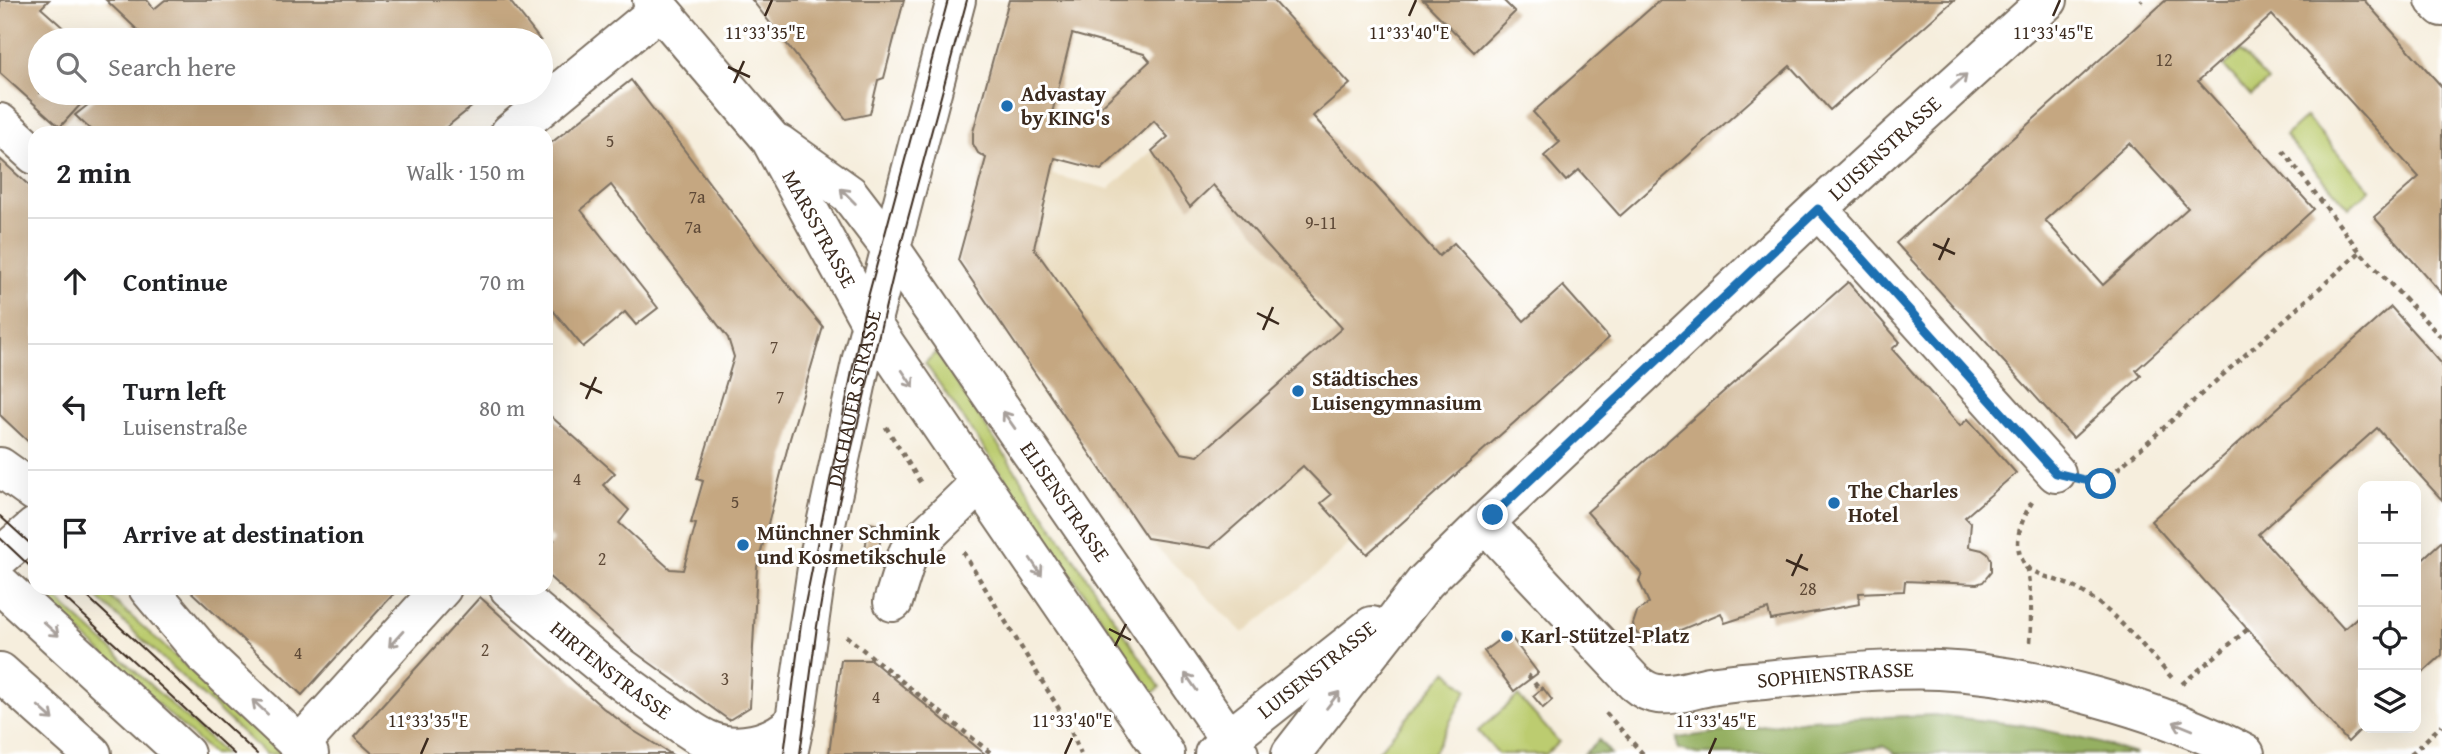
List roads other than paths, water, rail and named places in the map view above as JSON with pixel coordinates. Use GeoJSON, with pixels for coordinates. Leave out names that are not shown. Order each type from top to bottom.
{"type":"FeatureCollection","features":[{"type":"Feature","properties":{"kind":"street","name":"DACHAUER STRASSE"},"geometry":{"type":"LineString","coordinates":[[792,743],[818,561],[870,322],[956,0]]}},
{"type":"Feature","properties":{"kind":"street","name":"LUISENSTRASSE"},"geometry":{"type":"LineString","coordinates":[[1227,749],[1420,587],[1818,209],[2048,0]]}},
{"type":"Feature","properties":{"kind":"street"},"geometry":{"type":"LineString","coordinates":[[2435,0],[2442,8]]}},
{"type":"Feature","properties":{"kind":"street","name":"MARSSTRASSE"},"geometry":{"type":"LineString","coordinates":[[656,5],[769,137],[870,322]]}},
{"type":"Feature","properties":{"kind":"street"},"geometry":{"type":"LineString","coordinates":[[553,95],[656,5]]}},
{"type":"Feature","properties":{"kind":"street"},"geometry":{"type":"LineString","coordinates":[[518,126],[542,105]]}},
{"type":"Feature","properties":{"kind":"street"},"geometry":{"type":"LineString","coordinates":[[0,123],[28,149]]}},
{"type":"Feature","properties":{"kind":"street","name":"MARSSTRASSE"},"geometry":{"type":"LineString","coordinates":[[769,137],[849,194],[891,249]]}},
{"type":"Feature","properties":{"kind":"street"},"geometry":{"type":"LineString","coordinates":[[1818,209],[2056,473]]}},
{"type":"Feature","properties":{"kind":"street","name":"ELISENSTRASSE"},"geometry":{"type":"LineString","coordinates":[[891,249],[1227,749]]}},
{"type":"Feature","properties":{"kind":"street"},"geometry":{"type":"LineString","coordinates":[[870,322],[1165,754]]}},
{"type":"Feature","properties":{"kind":"street"},"geometry":{"type":"LineString","coordinates":[[0,467],[28,487]]}},
{"type":"Feature","properties":{"kind":"street"},"geometry":{"type":"LineString","coordinates":[[892,602],[908,553],[979,485]]}},
{"type":"Feature","properties":{"kind":"street","name":"SOPHIENSTRASSE"},"geometry":{"type":"LineString","coordinates":[[1485,523],[1634,682],[1649,692],[1662,694],[1736,682],[1834,674],[1938,670],[1984,674],[2115,704],[2174,703],[2226,744],[2245,754]]}},
{"type":"Feature","properties":{"kind":"street"},"geometry":{"type":"LineString","coordinates":[[0,557],[28,533]]}},
{"type":"Feature","properties":{"kind":"street"},"geometry":{"type":"LineString","coordinates":[[0,584],[186,754]]}},
{"type":"Feature","properties":{"kind":"street","name":"LUISENSTRASSE"},"geometry":{"type":"LineString","coordinates":[[1291,754],[1420,587]]}},
{"type":"Feature","properties":{"kind":"street"},"geometry":{"type":"LineString","coordinates":[[154,595],[206,657],[304,750],[436,595]]}},
{"type":"Feature","properties":{"kind":"street","name":"HIRTENSTRASSE"},"geometry":{"type":"LineString","coordinates":[[517,595],[626,686],[706,740],[735,746],[755,744],[788,729],[792,743]]}},
{"type":"Feature","properties":{"kind":"street"},"geometry":{"type":"LineString","coordinates":[[0,672],[92,754]]}},
{"type":"Feature","properties":{"kind":"tram line"},"geometry":{"type":"LineString","coordinates":[[784,754],[801,624],[864,312],[948,0]]}},
{"type":"Feature","properties":{"kind":"tram line"},"geometry":{"type":"LineString","coordinates":[[800,754],[817,626],[837,510],[897,259],[967,0]]}},
{"type":"Feature","properties":{"kind":"tram line"},"geometry":{"type":"LineString","coordinates":[[0,516],[28,542]]}},
{"type":"Feature","properties":{"kind":"tram line"},"geometry":{"type":"LineString","coordinates":[[0,538],[28,564]]}},
{"type":"Feature","properties":{"kind":"tram line"},"geometry":{"type":"LineString","coordinates":[[62,595],[234,754]]}},
{"type":"Feature","properties":{"kind":"tram line"},"geometry":{"type":"LineString","coordinates":[[86,595],[257,754]]}},
{"type":"Feature","properties":{"kind":"place","name":"Advastay by KING's"},"geometry":{"type":"Point","coordinates":[1007,106]}},
{"type":"Feature","properties":{"kind":"place","name":"Städtisches Luisengymnasium"},"geometry":{"type":"Point","coordinates":[1298,391]}},
{"type":"Feature","properties":{"kind":"place","name":"The Charles Hotel"},"geometry":{"type":"Point","coordinates":[1834,503]}},
{"type":"Feature","properties":{"kind":"place","name":"Münchner Schmink und Kosmetikschule"},"geometry":{"type":"Point","coordinates":[743,545]}},
{"type":"Feature","properties":{"kind":"place","name":"Karl-Stützel-Platz"},"geometry":{"type":"Point","coordinates":[1507,636]}}]}
